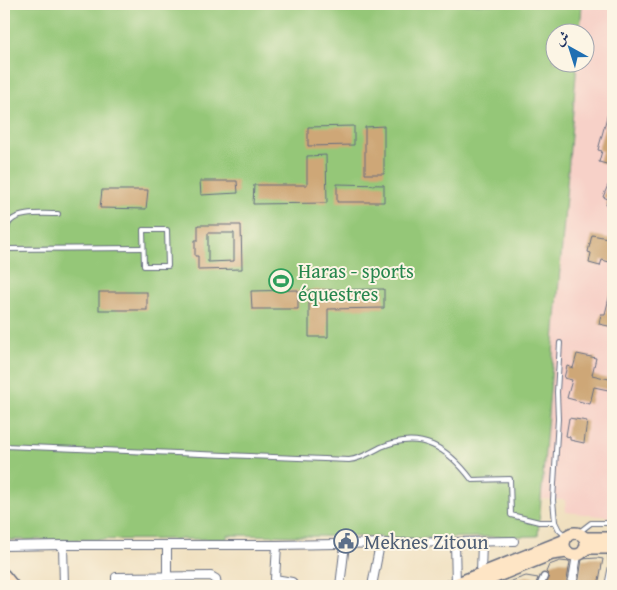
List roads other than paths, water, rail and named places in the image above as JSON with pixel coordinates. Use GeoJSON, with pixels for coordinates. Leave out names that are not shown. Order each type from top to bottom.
{"type":"FeatureCollection","features":[{"type":"Feature","properties":{"kind":"main road"},"geometry":{"type":"LineString","coordinates":[[566,538],[564,546],[612,542]]}},
{"type":"Feature","properties":{"kind":"main road"},"geometry":{"type":"LineString","coordinates":[[453,585],[566,538]]}},
{"type":"Feature","properties":{"kind":"main road"},"geometry":{"type":"LineString","coordinates":[[474,586],[578,545]]}},
{"type":"Feature","properties":{"kind":"main road"},"geometry":{"type":"LineString","coordinates":[[4,576],[13,586]]}},
{"type":"Feature","properties":{"kind":"street"},"geometry":{"type":"LineString","coordinates":[[4,546],[277,546],[514,541]]}},
{"type":"Feature","properties":{"kind":"street"},"geometry":{"type":"LineString","coordinates":[[481,573],[482,542]]}},
{"type":"Feature","properties":{"kind":"street"},"geometry":{"type":"LineString","coordinates":[[453,585],[455,543]]}},
{"type":"Feature","properties":{"kind":"street"},"geometry":{"type":"LineString","coordinates":[[340,586],[345,544]]}},
{"type":"Feature","properties":{"kind":"street"},"geometry":{"type":"LineString","coordinates":[[372,586],[380,544]]}},
{"type":"Feature","properties":{"kind":"street"},"geometry":{"type":"LineString","coordinates":[[63,545],[64,586]]}},
{"type":"Feature","properties":{"kind":"street"},"geometry":{"type":"LineString","coordinates":[[167,576],[168,545]]}},
{"type":"Feature","properties":{"kind":"street"},"geometry":{"type":"LineString","coordinates":[[572,586],[578,545]]}},
{"type":"Feature","properties":{"kind":"street"},"geometry":{"type":"LineString","coordinates":[[277,546],[275,578],[290,582],[293,586]]}},
{"type":"Feature","properties":{"kind":"street"},"geometry":{"type":"LineString","coordinates":[[116,586],[116,577],[167,576],[211,576],[216,579],[217,586]]}},
{"type":"Feature","properties":{"kind":"street"},"geometry":{"type":"LineString","coordinates":[[540,586],[544,576]]}},
{"type":"Feature","properties":{"kind":"lane"},"geometry":{"type":"LineString","coordinates":[[58,214],[14,218],[8,225],[5,249],[143,248]]}},
{"type":"Feature","properties":{"kind":"lane"},"geometry":{"type":"LineString","coordinates":[[143,230],[167,230],[168,266],[144,266],[143,248],[143,230]]}},
{"type":"Feature","properties":{"kind":"lane"},"geometry":{"type":"LineString","coordinates":[[560,343],[553,500],[554,522],[566,538]]}},
{"type":"Feature","properties":{"kind":"lane"},"geometry":{"type":"LineString","coordinates":[[4,446],[354,460],[391,444],[414,440],[427,442],[449,454],[472,480],[510,479],[511,515],[539,522],[554,522]]}},
{"type":"Feature","properties":{"kind":"lane"},"geometry":{"type":"LineString","coordinates":[[578,545],[591,523],[613,523]]}},
{"type":"Feature","properties":{"kind":"lane"},"geometry":{"type":"LineString","coordinates":[[607,586],[611,566],[612,542]]}},
{"type":"Feature","properties":{"kind":"place","name":"Haras - sports équestres"},"geometry":{"type":"Point","coordinates":[281,281]}},
{"type":"Feature","properties":{"kind":"place","name":"Meknes Zitoun"},"geometry":{"type":"Point","coordinates":[346,541]}}]}
